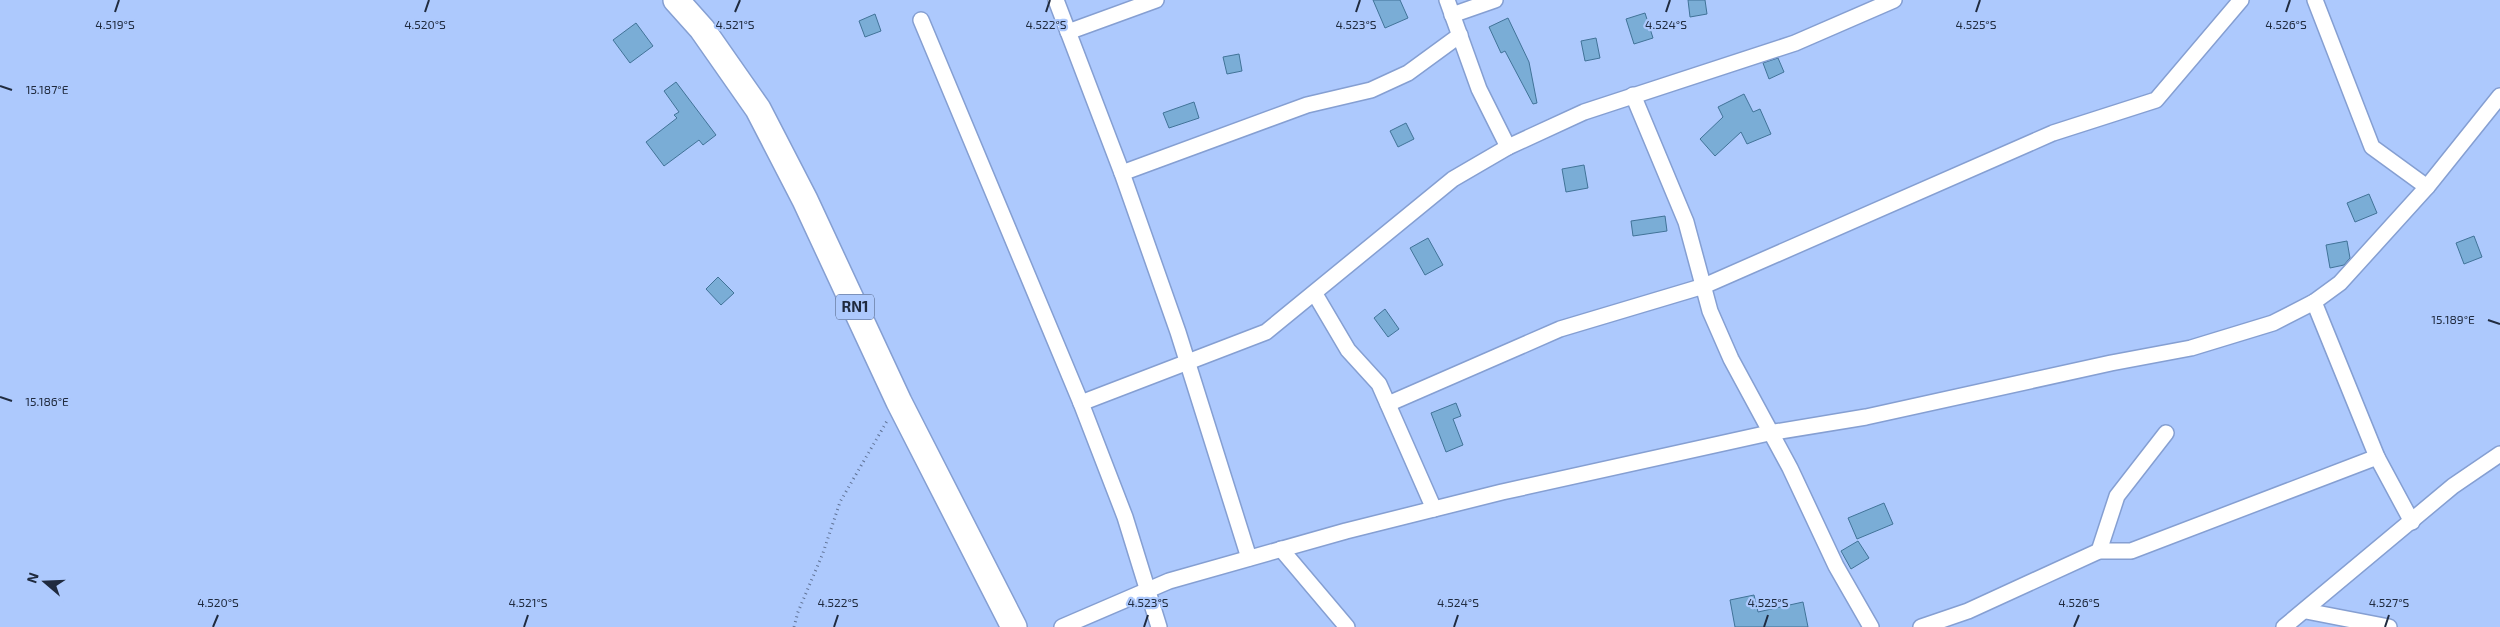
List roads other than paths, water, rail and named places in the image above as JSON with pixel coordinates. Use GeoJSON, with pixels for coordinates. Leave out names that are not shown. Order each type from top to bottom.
{"type":"FeatureCollection","features":[{"type":"Feature","properties":{"kind":"highway","name":"RN1"},"geometry":{"type":"LineString","coordinates":[[676,0],[702,29],[758,108],[805,200],[899,402],[1014,627]]}},
{"type":"Feature","properties":{"kind":"street"},"geometry":{"type":"LineString","coordinates":[[1056,0],[1122,173],[1188,363],[1249,558]]}},
{"type":"Feature","properties":{"kind":"street"},"geometry":{"type":"LineString","coordinates":[[1068,32],[1156,0]]}},
{"type":"Feature","properties":{"kind":"street"},"geometry":{"type":"LineString","coordinates":[[1447,0],[1479,89],[1508,147]]}},
{"type":"Feature","properties":{"kind":"street"},"geometry":{"type":"LineString","coordinates":[[1452,15],[1495,0]]}},
{"type":"Feature","properties":{"kind":"street"},"geometry":{"type":"LineString","coordinates":[[1081,403],[1266,332],[1315,294],[1452,178],[1508,147],[1584,112],[1795,43],[1894,0]]}},
{"type":"Feature","properties":{"kind":"street"},"geometry":{"type":"LineString","coordinates":[[1388,404],[1560,329],[1704,286],[2053,133],[2156,100],[2241,0]]}},
{"type":"Feature","properties":{"kind":"street"},"geometry":{"type":"LineString","coordinates":[[2315,0],[2372,147],[2427,187]]}},
{"type":"Feature","properties":{"kind":"street"},"geometry":{"type":"LineString","coordinates":[[921,20],[1081,403],[1125,517],[1159,627]]}},
{"type":"Feature","properties":{"kind":"street"},"geometry":{"type":"LineString","coordinates":[[1122,173],[1307,105],[1371,90],[1408,73],[1460,35]]}},
{"type":"Feature","properties":{"kind":"street"},"geometry":{"type":"LineString","coordinates":[[1633,95],[1686,222],[1710,311],[1731,360],[1769,433],[1790,468],[1836,566],[1871,627]]}},
{"type":"Feature","properties":{"kind":"street"},"geometry":{"type":"LineString","coordinates":[[1062,627],[1168,581],[1434,509],[1769,433],[1866,417],[2111,363],[2191,348],[2273,323],[2314,302],[2340,283],[2427,187],[2500,96]]}},
{"type":"Feature","properties":{"kind":"street"},"geometry":{"type":"LineString","coordinates":[[1315,294],[1348,350],[1379,384],[1434,509]]}},
{"type":"Feature","properties":{"kind":"street"},"geometry":{"type":"LineString","coordinates":[[2314,302],[2377,457],[2412,522]]}},
{"type":"Feature","properties":{"kind":"street"},"geometry":{"type":"LineString","coordinates":[[2099,552],[2116,496],[2166,433]]}},
{"type":"Feature","properties":{"kind":"street"},"geometry":{"type":"LineString","coordinates":[[2284,627],[2306,611],[2452,486],[2500,454]]}},
{"type":"Feature","properties":{"kind":"street"},"geometry":{"type":"LineString","coordinates":[[1921,627],[1968,611],[2099,552],[2131,551],[2377,457]]}},
{"type":"Feature","properties":{"kind":"street"},"geometry":{"type":"LineString","coordinates":[[1282,549],[1346,627]]}},
{"type":"Feature","properties":{"kind":"street"},"geometry":{"type":"LineString","coordinates":[[2306,611],[2389,627]]}}]}
